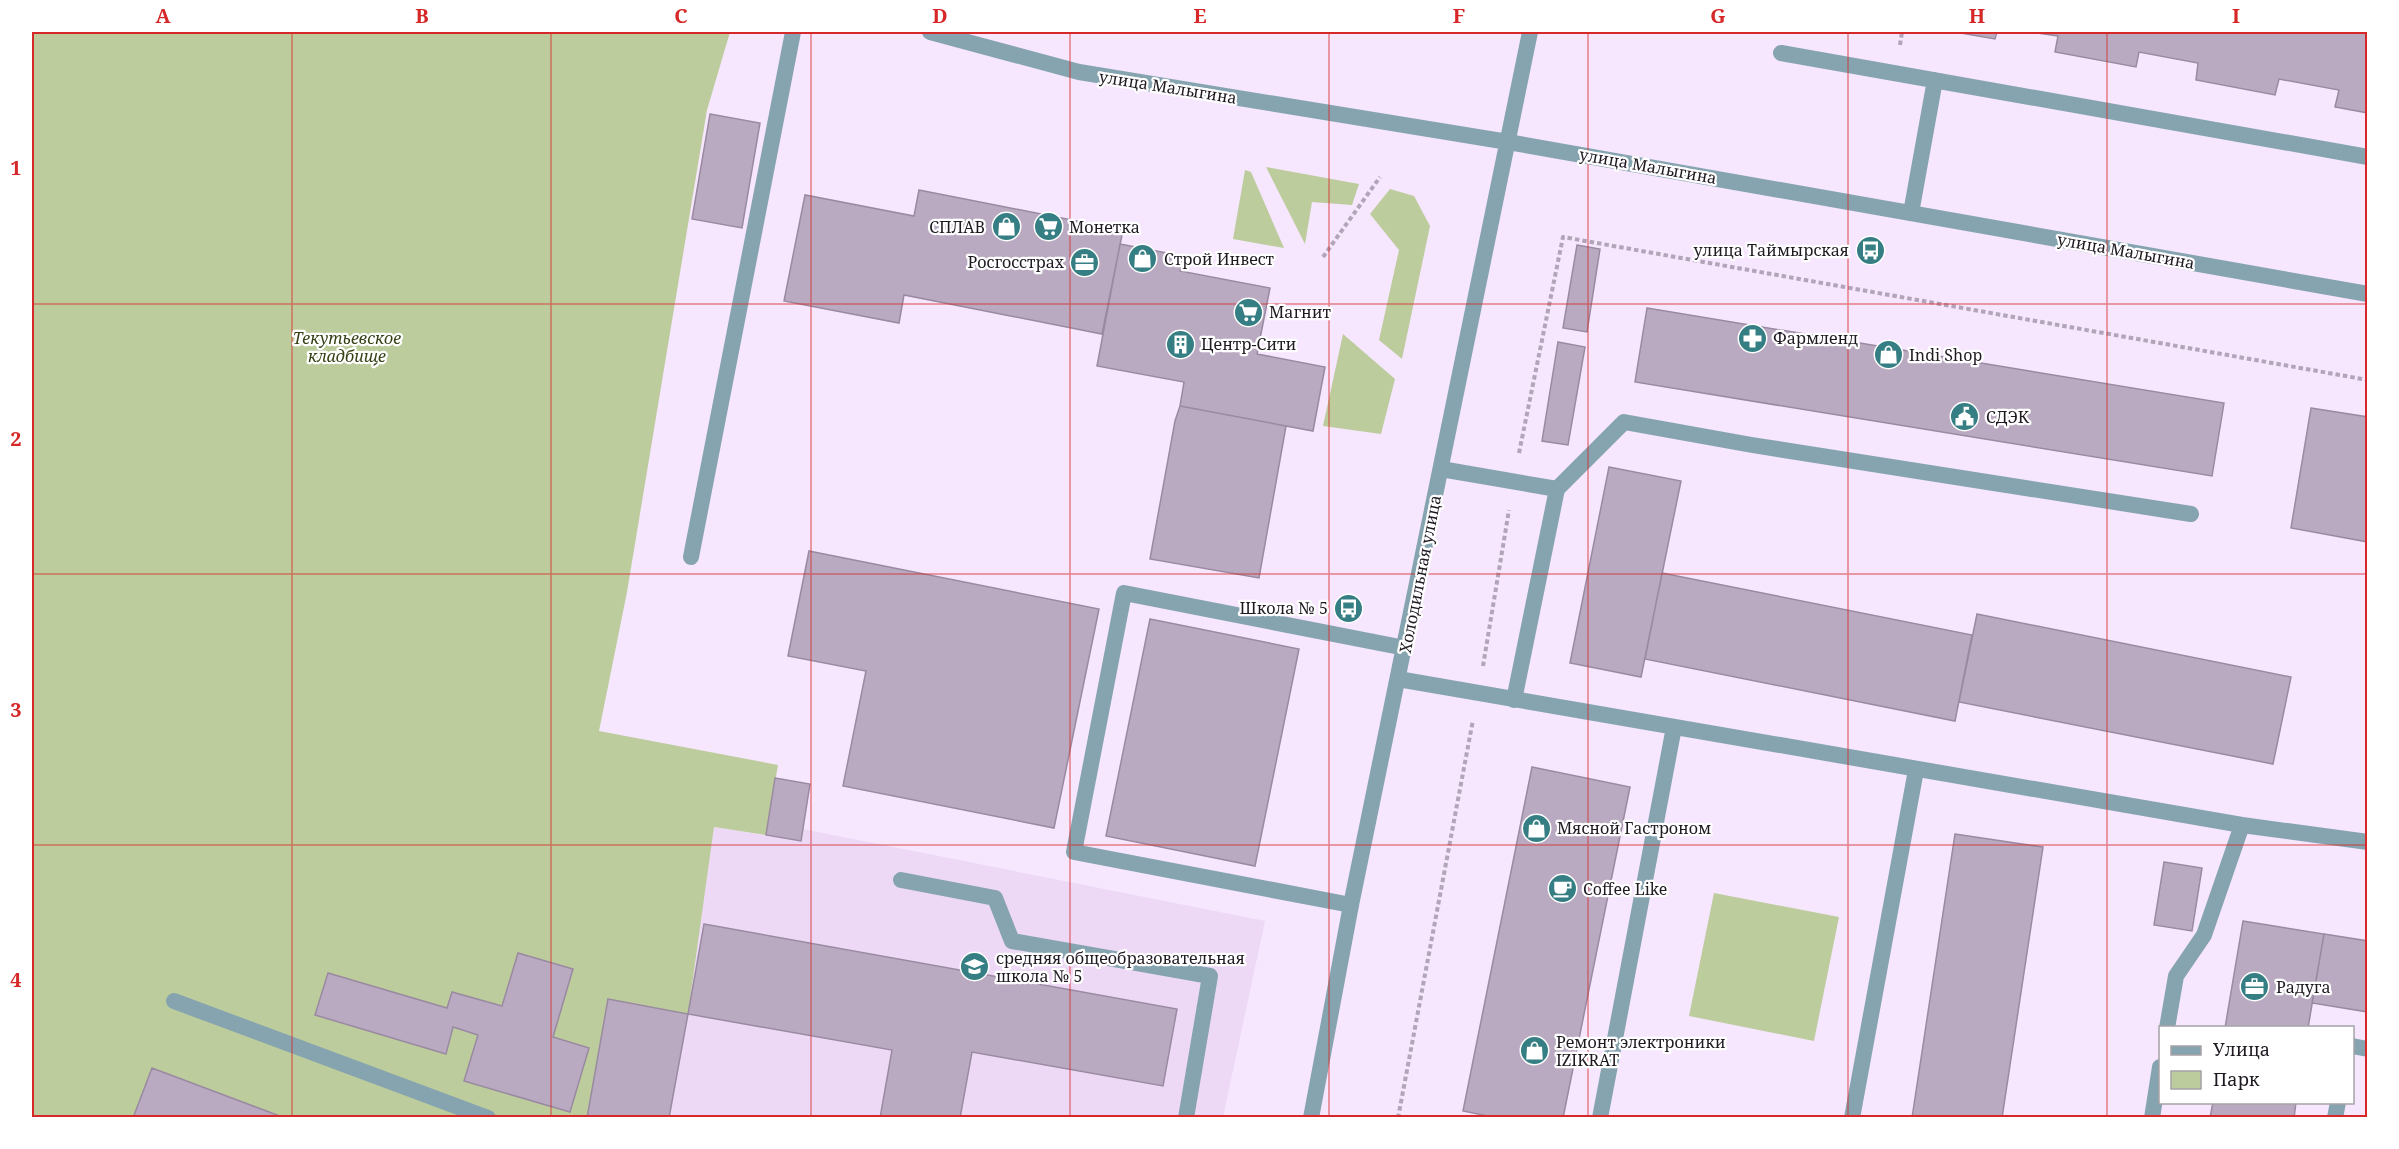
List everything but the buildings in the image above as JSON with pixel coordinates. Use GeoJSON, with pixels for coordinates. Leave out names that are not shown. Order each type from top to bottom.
{"type":"FeatureCollection","features":[{"type":"Feature","properties":{"kind":"street"},"geometry":{"type":"LineString","coordinates":[[691,557],[793,32]]}},
{"type":"Feature","properties":{"kind":"street","name":"улица Малыгина"},"geometry":{"type":"LineString","coordinates":[[930,32],[1079,72],[1508,141],[2367,294]]}},
{"type":"Feature","properties":{"kind":"street","name":"Холодильная улица"},"geometry":{"type":"LineString","coordinates":[[1311,1118],[1351,905],[1530,32]]}},
{"type":"Feature","properties":{"kind":"street"},"geometry":{"type":"LineString","coordinates":[[1781,53],[2367,157]]}},
{"type":"Feature","properties":{"kind":"street"},"geometry":{"type":"LineString","coordinates":[[1911,213],[1935,80]]}},
{"type":"Feature","properties":{"kind":"street"},"geometry":{"type":"LineString","coordinates":[[1514,700],[1557,489],[1624,422],[1752,445],[2191,514]]}},
{"type":"Feature","properties":{"kind":"street"},"geometry":{"type":"LineString","coordinates":[[1441,469],[1557,489]]}},
{"type":"Feature","properties":{"kind":"street"},"geometry":{"type":"LineString","coordinates":[[1351,905],[1074,852],[1124,593],[1405,648]]}},
{"type":"Feature","properties":{"kind":"street"},"geometry":{"type":"LineString","coordinates":[[1398,679],[2242,825],[2367,842]]}},
{"type":"Feature","properties":{"kind":"street"},"geometry":{"type":"LineString","coordinates":[[1600,1118],[1674,728]]}},
{"type":"Feature","properties":{"kind":"street"},"geometry":{"type":"LineString","coordinates":[[1852,1118],[1916,770]]}},
{"type":"Feature","properties":{"kind":"street"},"geometry":{"type":"LineString","coordinates":[[2167,1026],[2176,976],[2204,935],[2242,825]]}},
{"type":"Feature","properties":{"kind":"street"},"geometry":{"type":"LineString","coordinates":[[901,880],[995,898],[1012,941],[1210,976],[1186,1118]]}},
{"type":"Feature","properties":{"kind":"street"},"geometry":{"type":"LineString","coordinates":[[174,1000],[489,1118]]}},
{"type":"Feature","properties":{"kind":"street"},"geometry":{"type":"LineString","coordinates":[[2152,1118],[2159,1073]]}},
{"type":"Feature","properties":{"kind":"path"},"geometry":{"type":"LineString","coordinates":[[1323,257],[1380,177]]}},
{"type":"Feature","properties":{"kind":"path"},"geometry":{"type":"LineString","coordinates":[[1563,237],[2367,380]]}},
{"type":"Feature","properties":{"kind":"shaded area","name":"средняя общеобразовательная школа № 5"},"geometry":{"type":"Polygon","coordinates":[[[714,827],[800,841],[803,829],[1265,921],[1223,1117],[669,1118],[688,1014],[714,827]]]}},
{"type":"Feature","properties":{"kind":"green space","name":"Текутьевское кладбище"},"geometry":{"type":"Polygon","coordinates":[[[32,32],[730,32],[707,110],[627,592],[599,731],[778,765],[766,835],[714,827],[688,1014],[669,1117],[32,1117],[32,32]]]}},
{"type":"Feature","properties":{"kind":"green space"},"geometry":{"type":"Polygon","coordinates":[[[1266,167],[1359,184],[1352,205],[1312,202],[1305,244],[1266,167]]]}},
{"type":"Feature","properties":{"kind":"green space"},"geometry":{"type":"Polygon","coordinates":[[[1245,170],[1251,172],[1284,248],[1233,239],[1245,170]]]}},
{"type":"Feature","properties":{"kind":"green space"},"geometry":{"type":"Polygon","coordinates":[[[1390,189],[1414,196],[1430,226],[1402,359],[1379,340],[1399,250],[1370,214],[1390,189]]]}},
{"type":"Feature","properties":{"kind":"green space"},"geometry":{"type":"Polygon","coordinates":[[[1343,334],[1395,379],[1381,434],[1323,426],[1343,334]]]}},
{"type":"Feature","properties":{"kind":"green space"},"geometry":{"type":"Polygon","coordinates":[[[1714,893],[1839,917],[1814,1041],[1689,1016],[1714,893]]]}},
{"type":"Feature","properties":{"kind":"place","name":"СПЛАВ"},"geometry":{"type":"Point","coordinates":[1006,227]}},
{"type":"Feature","properties":{"kind":"place","name":"Монетка"},"geometry":{"type":"Point","coordinates":[1048,227]}},
{"type":"Feature","properties":{"kind":"place","name":"улица Таймырская"},"geometry":{"type":"Point","coordinates":[1870,250]}},
{"type":"Feature","properties":{"kind":"place","name":"Строй Инвест"},"geometry":{"type":"Point","coordinates":[1143,259]}},
{"type":"Feature","properties":{"kind":"place","name":"Росгосстрах"},"geometry":{"type":"Point","coordinates":[1085,262]}},
{"type":"Feature","properties":{"kind":"place","name":"Магнит"},"geometry":{"type":"Point","coordinates":[1248,312]}},
{"type":"Feature","properties":{"kind":"place","name":"Фармленд"},"geometry":{"type":"Point","coordinates":[1752,338]}},
{"type":"Feature","properties":{"kind":"place","name":"Центр-Сити"},"geometry":{"type":"Point","coordinates":[1180,344]}},
{"type":"Feature","properties":{"kind":"place","name":"Indi Shop"},"geometry":{"type":"Point","coordinates":[1888,355]}},
{"type":"Feature","properties":{"kind":"place","name":"СДЭК"},"geometry":{"type":"Point","coordinates":[1965,417]}},
{"type":"Feature","properties":{"kind":"place","name":"Школа № 5"},"geometry":{"type":"Point","coordinates":[1349,608]}},
{"type":"Feature","properties":{"kind":"place","name":"Мясной Гастроном"},"geometry":{"type":"Point","coordinates":[1536,828]}},
{"type":"Feature","properties":{"kind":"place","name":"Coffee Like"},"geometry":{"type":"Point","coordinates":[1562,889]}},
{"type":"Feature","properties":{"kind":"place","name":"средняя общеобразовательная школа № 5"},"geometry":{"type":"Point","coordinates":[975,967]}},
{"type":"Feature","properties":{"kind":"place","name":"Радуга"},"geometry":{"type":"Point","coordinates":[2255,987]}},
{"type":"Feature","properties":{"kind":"place","name":"Ремонт электроники IZIKRAT"},"geometry":{"type":"Point","coordinates":[1535,1051]}}]}
